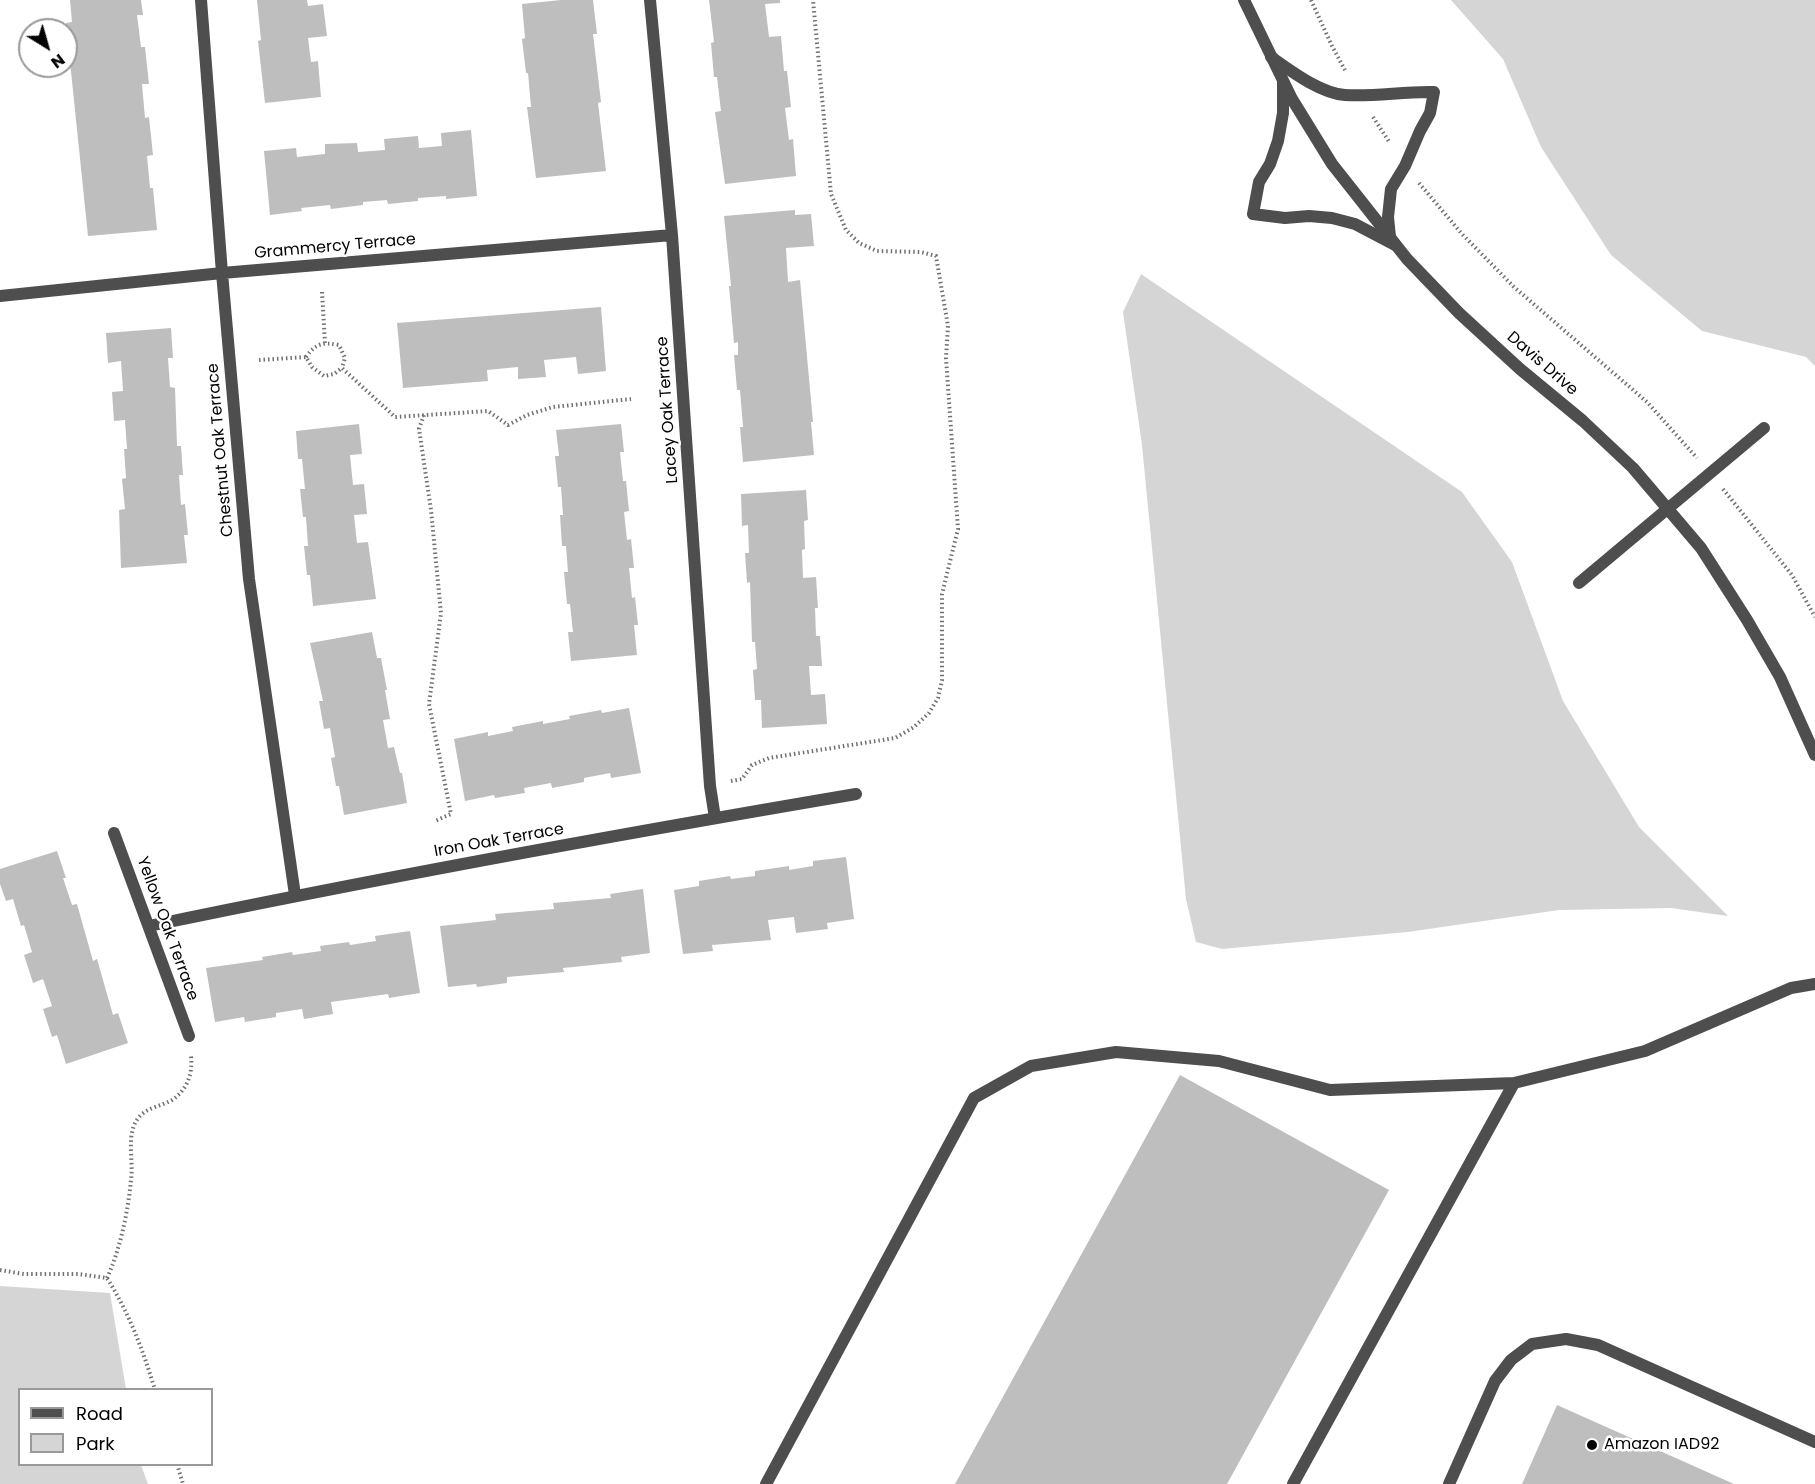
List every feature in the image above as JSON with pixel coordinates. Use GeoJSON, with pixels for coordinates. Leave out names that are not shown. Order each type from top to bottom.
{"type":"FeatureCollection","features":[{"type":"Feature","properties":{"kind":"street","name":"Chestnut Oak Terrace"},"geometry":{"type":"LineString","coordinates":[[201,0],[249,579],[295,895]]}},
{"type":"Feature","properties":{"kind":"street","name":"Lacey Oak Terrace"},"geometry":{"type":"LineString","coordinates":[[650,0],[672,235],[710,786],[715,818]]}},
{"type":"Feature","properties":{"kind":"street","name":"Davis Drive"},"geometry":{"type":"LineString","coordinates":[[1244,0],[1292,99],[1332,164],[1393,241],[1459,313],[1520,369],[1583,421],[1633,468],[1701,548],[1780,677],[1815,755]]}},
{"type":"Feature","properties":{"kind":"street"},"geometry":{"type":"LineString","coordinates":[[1271,57],[1319,86],[1343,95],[1395,95],[1414,91],[1434,93],[1430,113],[1405,166],[1391,189],[1388,217],[1393,241]]}},
{"type":"Feature","properties":{"kind":"street"},"geometry":{"type":"LineString","coordinates":[[1283,81],[1283,113],[1278,141],[1270,164],[1259,182],[1253,214],[1285,218],[1309,216],[1332,218],[1355,224],[1393,241]]}},
{"type":"Feature","properties":{"kind":"street","name":"Grammercy Terrace"},"geometry":{"type":"LineString","coordinates":[[0,296],[222,273],[672,235]]}},
{"type":"Feature","properties":{"kind":"street"},"geometry":{"type":"LineString","coordinates":[[1580,583],[1764,428]]}},
{"type":"Feature","properties":{"kind":"street","name":"Iron Oak Terrace"},"geometry":{"type":"LineString","coordinates":[[148,926],[295,895],[856,794]]}},
{"type":"Feature","properties":{"kind":"street","name":"Yellow Oak Terrace"},"geometry":{"type":"LineString","coordinates":[[114,833],[189,1036]]}},
{"type":"Feature","properties":{"kind":"street"},"geometry":{"type":"LineString","coordinates":[[766,1484],[974,1098],[1031,1066],[1116,1052],[1219,1061],[1330,1090],[1514,1083],[1645,1051],[1791,988],[1815,984]]}},
{"type":"Feature","properties":{"kind":"street"},"geometry":{"type":"LineString","coordinates":[[1293,1484],[1514,1083]]}},
{"type":"Feature","properties":{"kind":"street"},"geometry":{"type":"LineString","coordinates":[[1449,1484],[1495,1381],[1511,1360],[1532,1344],[1566,1339],[1598,1345],[1815,1442]]}},
{"type":"Feature","properties":{"kind":"path"},"geometry":{"type":"LineString","coordinates":[[710,786],[742,779],[752,765],[769,758],[895,738],[914,727],[929,713],[938,698],[942,680],[942,594],[958,529],[946,358],[948,326],[939,269],[936,256],[921,252],[877,251],[859,243],[846,230],[831,195],[813,0]]}},
{"type":"Feature","properties":{"kind":"path"},"geometry":{"type":"LineString","coordinates":[[1311,0],[1358,95],[1405,166],[1462,234],[1507,280],[1647,402],[1710,474],[1792,575],[1815,617]]}},
{"type":"Feature","properties":{"kind":"path"},"geometry":{"type":"LineString","coordinates":[[322,292],[325,343]]}},
{"type":"Feature","properties":{"kind":"path"},"geometry":{"type":"LineString","coordinates":[[325,343],[339,345],[345,357],[342,368],[334,374],[324,375],[312,367],[306,357],[312,348],[325,343]]}},
{"type":"Feature","properties":{"kind":"path"},"geometry":{"type":"LineString","coordinates":[[259,360],[306,357]]}},
{"type":"Feature","properties":{"kind":"path"},"geometry":{"type":"LineString","coordinates":[[342,368],[395,417],[488,411],[508,425],[527,415],[553,407],[632,399]]}},
{"type":"Feature","properties":{"kind":"path"},"geometry":{"type":"LineString","coordinates":[[424,415],[419,429],[441,613],[429,704],[450,814],[435,821]]}},
{"type":"Feature","properties":{"kind":"path"},"geometry":{"type":"LineString","coordinates":[[107,1278],[115,1261],[132,1179],[131,1135],[139,1118],[150,1109],[172,1100],[186,1086],[193,1068],[189,1036]]}},
{"type":"Feature","properties":{"kind":"path"},"geometry":{"type":"LineString","coordinates":[[0,1270],[24,1274],[79,1274],[107,1278]]}},
{"type":"Feature","properties":{"kind":"path"},"geometry":{"type":"LineString","coordinates":[[107,1278],[122,1303],[142,1348],[154,1388]]}},
{"type":"Feature","properties":{"kind":"path"},"geometry":{"type":"LineString","coordinates":[[178,1466],[183,1484]]}},
{"type":"Feature","properties":{"kind":"green space"},"geometry":{"type":"Polygon","coordinates":[[[1451,0],[1815,0],[1815,366],[1806,357],[1702,331],[1611,255],[1541,147],[1503,59],[1451,0]]]}},
{"type":"Feature","properties":{"kind":"green space"},"geometry":{"type":"Polygon","coordinates":[[[1141,274],[1462,492],[1512,562],[1563,701],[1639,827],[1728,916],[1671,908],[1559,910],[1408,932],[1222,949],[1196,942],[1186,899],[1142,445],[1123,312],[1141,274]]]}},
{"type":"Feature","properties":{"kind":"green space"},"geometry":{"type":"Polygon","coordinates":[[[0,1286],[110,1293],[126,1388],[18,1388],[18,1466],[141,1466],[148,1484],[0,1484],[0,1286]]]}},
{"type":"Feature","properties":{"kind":"building"},"geometry":{"type":"Polygon","coordinates":[[[70,0],[141,0],[143,15],[137,15],[141,47],[145,47],[149,84],[142,84],[145,118],[149,117],[153,155],[147,156],[157,230],[88,236],[72,78],[78,78],[78,18],[72,18],[70,0]]]}},
{"type":"Feature","properties":{"kind":"building"},"geometry":{"type":"Polygon","coordinates":[[[257,0],[307,0],[308,6],[323,4],[327,36],[308,38],[311,62],[318,61],[321,97],[265,103],[258,41],[261,40],[257,0]]]}},
{"type":"Feature","properties":{"kind":"building"},"geometry":{"type":"Polygon","coordinates":[[[593,0],[597,34],[593,34],[601,102],[598,103],[606,171],[536,178],[527,107],[531,107],[522,39],[525,38],[522,4],[593,0]]]}},
{"type":"Feature","properties":{"kind":"building"},"geometry":{"type":"Polygon","coordinates":[[[709,0],[780,0],[780,3],[765,4],[769,37],[781,36],[784,71],[787,71],[791,107],[785,108],[789,140],[793,139],[796,176],[725,184],[715,112],[721,111],[717,77],[714,77],[711,43],[714,42],[709,0]]]}},
{"type":"Feature","properties":{"kind":"building"},"geometry":{"type":"Polygon","coordinates":[[[471,130],[477,196],[446,199],[446,196],[418,198],[418,201],[388,204],[387,200],[363,202],[363,205],[331,209],[330,205],[301,208],[302,211],[270,215],[264,151],[296,148],[297,157],[325,154],[325,144],[357,143],[358,152],[385,150],[384,139],[418,136],[419,148],[442,146],[441,133],[471,130]]]}},
{"type":"Feature","properties":{"kind":"building"},"geometry":{"type":"Polygon","coordinates":[[[795,210],[795,215],[811,214],[814,246],[786,248],[788,282],[800,280],[814,455],[743,462],[740,390],[737,390],[734,355],[738,355],[738,342],[734,343],[724,216],[795,210]]]}},
{"type":"Feature","properties":{"kind":"building"},"geometry":{"type":"Polygon","coordinates":[[[601,307],[606,371],[578,374],[576,357],[544,360],[546,377],[518,379],[518,367],[487,370],[488,381],[403,388],[397,323],[601,307]]]}},
{"type":"Feature","properties":{"kind":"building"},"geometry":{"type":"Polygon","coordinates":[[[171,328],[173,358],[168,358],[170,387],[175,388],[177,446],[181,446],[183,475],[179,475],[181,505],[185,504],[188,535],[184,535],[187,563],[121,568],[119,510],[125,509],[122,479],[126,478],[124,449],[127,449],[125,420],[114,421],[112,392],[123,391],[121,361],[108,363],[106,333],[171,328]]]}},
{"type":"Feature","properties":{"kind":"building"},"geometry":{"type":"Polygon","coordinates":[[[359,424],[362,454],[350,455],[353,485],[364,484],[367,514],[354,515],[357,543],[368,542],[376,599],[313,606],[304,546],[308,546],[306,517],[303,517],[300,489],[305,489],[302,459],[298,459],[296,431],[359,424]]]}},
{"type":"Feature","properties":{"kind":"building"},"geometry":{"type":"Polygon","coordinates":[[[621,424],[624,452],[620,452],[629,511],[624,512],[627,540],[631,539],[634,568],[629,568],[638,625],[634,625],[637,655],[571,661],[568,632],[573,632],[564,572],[568,572],[566,546],[562,546],[560,515],[563,515],[555,456],[559,456],[556,430],[621,424]]]}},
{"type":"Feature","properties":{"kind":"building"},"geometry":{"type":"Polygon","coordinates":[[[806,490],[808,520],[804,521],[803,578],[816,577],[818,608],[815,608],[816,636],[820,636],[822,666],[809,666],[811,695],[825,694],[827,724],[762,728],[761,700],[755,700],[753,670],[757,669],[755,642],[752,642],[750,582],[747,583],[745,553],[749,553],[748,525],[742,526],[741,494],[806,490]]]}},
{"type":"Feature","properties":{"kind":"building"},"geometry":{"type":"Polygon","coordinates":[[[372,632],[377,658],[381,658],[387,690],[385,690],[390,719],[383,720],[388,748],[394,747],[400,773],[402,773],[407,803],[344,815],[331,758],[335,757],[330,728],[324,729],[319,701],[323,701],[310,643],[372,632]]]}},
{"type":"Feature","properties":{"kind":"building"},"geometry":{"type":"Polygon","coordinates":[[[629,708],[641,773],[611,778],[610,773],[584,778],[584,782],[552,788],[551,783],[524,788],[525,793],[495,798],[494,795],[465,801],[454,739],[488,732],[488,736],[513,731],[512,727],[570,719],[569,716],[601,710],[602,713],[629,708]]]}},
{"type":"Feature","properties":{"kind":"building"},"geometry":{"type":"Polygon","coordinates":[[[57,851],[72,905],[77,904],[93,961],[97,959],[113,1015],[118,1013],[128,1043],[66,1064],[57,1035],[52,1037],[43,1009],[52,1006],[43,979],[33,983],[24,955],[32,952],[24,925],[21,926],[13,899],[6,901],[0,884],[0,869],[57,851]]]}},
{"type":"Feature","properties":{"kind":"building"},"geometry":{"type":"Polygon","coordinates":[[[846,857],[854,919],[827,923],[828,929],[796,933],[794,917],[768,920],[771,940],[712,945],[713,951],[683,954],[674,890],[699,886],[699,881],[730,876],[731,879],[755,876],[755,871],[789,866],[789,870],[813,866],[813,861],[846,857]]]}},
{"type":"Feature","properties":{"kind":"building"},"geometry":{"type":"Polygon","coordinates":[[[643,889],[650,953],[621,957],[622,962],[563,968],[564,972],[507,977],[507,983],[477,987],[476,984],[448,987],[440,926],[496,920],[495,914],[554,909],[553,903],[611,898],[610,894],[643,889]]]}},
{"type":"Feature","properties":{"kind":"building"},"geometry":{"type":"Polygon","coordinates":[[[410,931],[420,993],[389,998],[388,994],[331,1002],[333,1014],[304,1019],[302,1009],[276,1013],[276,1017],[245,1022],[244,1017],[215,1022],[206,968],[263,960],[262,957],[292,952],[293,955],[321,951],[320,946],[376,941],[375,936],[410,931]]]}},
{"type":"Feature","properties":{"kind":"building"},"geometry":{"type":"Polygon","coordinates":[[[1180,1075],[1389,1190],[1227,1484],[955,1484],[1180,1075]]]}},
{"type":"Feature","properties":{"kind":"building","name":"Amazon IAD92"},"geometry":{"type":"Polygon","coordinates":[[[1557,1405],[1734,1484],[1522,1484],[1557,1405]]]}},
{"type":"Feature","properties":{"kind":"place","name":"Amazon IAD92"},"geometry":{"type":"Point","coordinates":[1592,1445]}}]}
